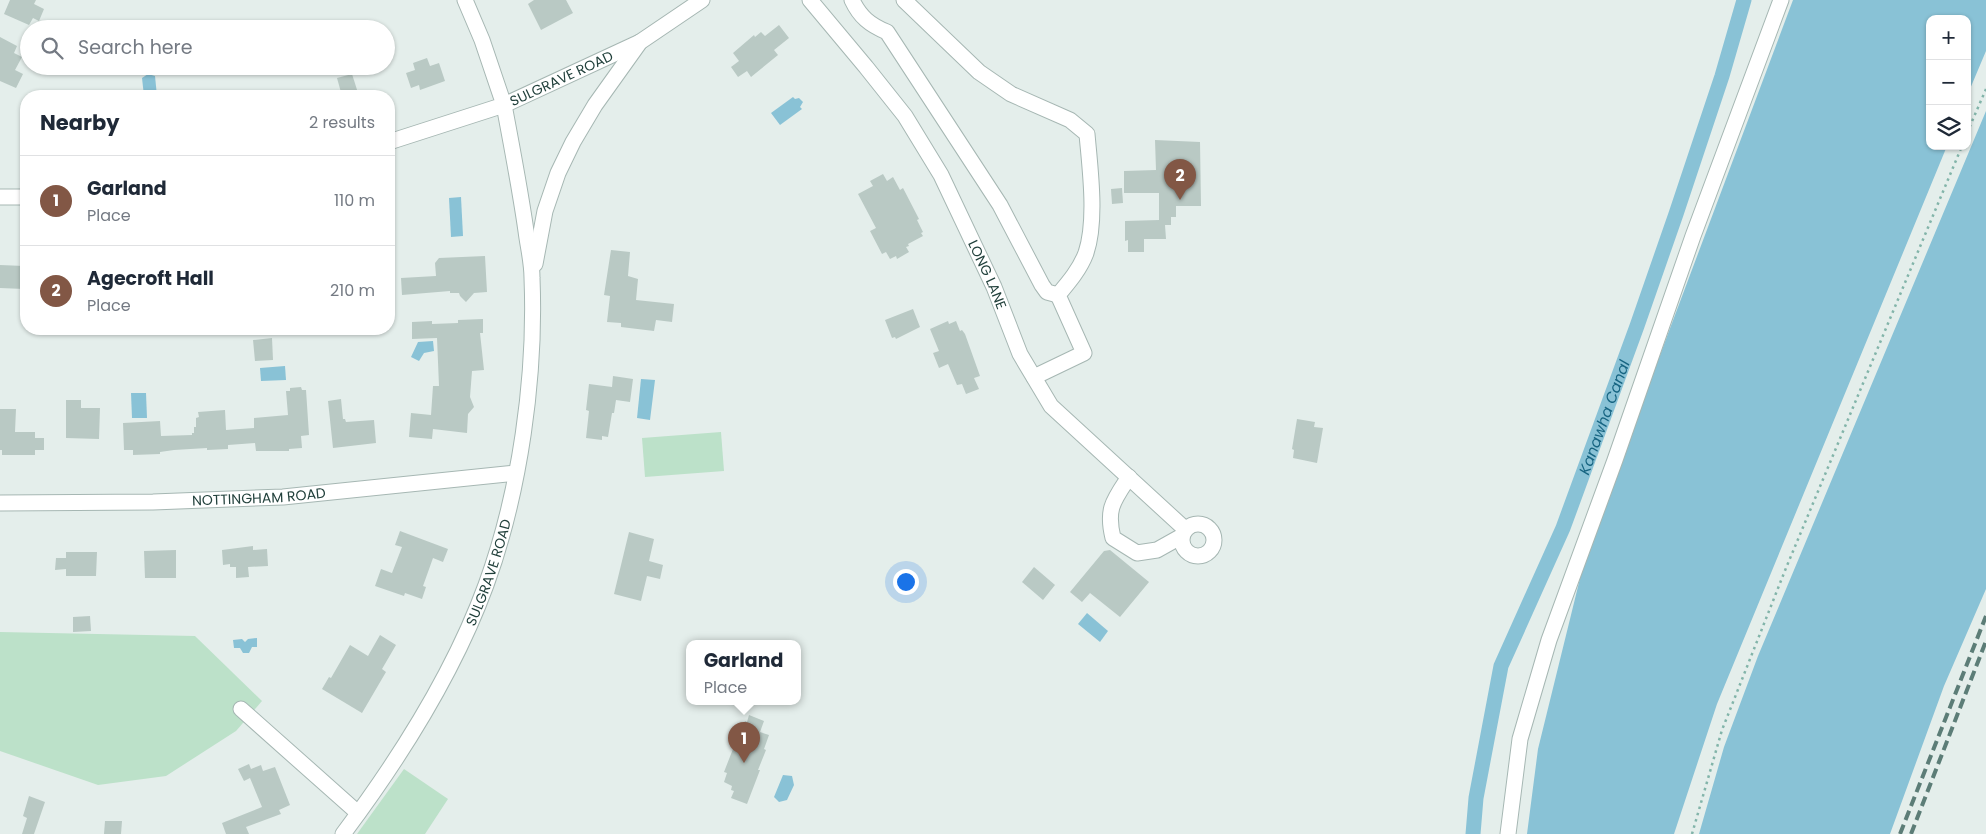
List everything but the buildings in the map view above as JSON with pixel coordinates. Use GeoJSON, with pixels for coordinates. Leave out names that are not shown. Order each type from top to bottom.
{"type":"FeatureCollection","features":[{"type":"Feature","properties":{"kind":"street"},"geometry":{"type":"LineString","coordinates":[[395,140],[504,104],[482,40],[465,0]]}},
{"type":"Feature","properties":{"kind":"street","name":"SULGRAVE ROAD"},"geometry":{"type":"LineString","coordinates":[[342,834],[415,730],[456,653],[486,586],[498,550],[516,473],[528,401],[532,331],[532,276],[520,189],[504,104],[640,42],[702,0]]}},
{"type":"Feature","properties":{"kind":"street","name":"LONG LANE"},"geometry":{"type":"LineString","coordinates":[[810,0],[905,116],[941,175],[994,288],[1020,354],[1051,406],[1129,477],[1183,532],[1156,550],[1138,553],[1113,538],[1109,522],[1113,501],[1129,477]]}},
{"type":"Feature","properties":{"kind":"street"},"geometry":{"type":"LineString","coordinates":[[852,0],[858,13],[872,25],[887,32],[1000,205],[1042,285],[1047,292],[1058,294]]}},
{"type":"Feature","properties":{"kind":"street"},"geometry":{"type":"LineString","coordinates":[[904,0],[979,72],[1011,94],[1070,120],[1087,134],[1092,215],[1086,253],[1074,276],[1058,294]]}},
{"type":"Feature","properties":{"kind":"street"},"geometry":{"type":"LineString","coordinates":[[1508,834],[1520,739],[1549,640],[1615,460],[1697,226],[1781,0]]}},
{"type":"Feature","properties":{"kind":"street","name":"SULGRAVE ROAD"},"geometry":{"type":"LineString","coordinates":[[532,276],[545,211],[558,173],[573,142],[595,105],[640,42]]}},
{"type":"Feature","properties":{"kind":"street"},"geometry":{"type":"LineString","coordinates":[[0,197],[20,197]]}},
{"type":"Feature","properties":{"kind":"street"},"geometry":{"type":"LineString","coordinates":[[1034,376],[1084,353],[1058,294]]}},
{"type":"Feature","properties":{"kind":"street","name":"NOTTINGHAM ROAD"},"geometry":{"type":"LineString","coordinates":[[0,503],[153,502],[283,497],[516,473]]}},
{"type":"Feature","properties":{"kind":"street"},"geometry":{"type":"LineString","coordinates":[[241,709],[358,813]]}},
{"type":"Feature","properties":{"kind":"path"},"geometry":{"type":"LineString","coordinates":[[1971,124],[1986,89]]}},
{"type":"Feature","properties":{"kind":"path"},"geometry":{"type":"LineString","coordinates":[[1692,834],[1722,730],[1786,568],[1960,150]]}},
{"type":"Feature","properties":{"kind":"green space"},"geometry":{"type":"Polygon","coordinates":[[[721,432],[724,471],[645,477],[642,438],[721,432]]]}},
{"type":"Feature","properties":{"kind":"green space"},"geometry":{"type":"Polygon","coordinates":[[[0,632],[195,636],[262,701],[236,731],[166,776],[98,785],[0,751],[0,632]]]}},
{"type":"Feature","properties":{"kind":"green space"},"geometry":{"type":"Polygon","coordinates":[[[404,769],[448,799],[425,834],[357,834],[404,769]]]}},
{"type":"Feature","properties":{"kind":"water"},"geometry":{"type":"Polygon","coordinates":[[[1793,0],[1986,0],[1986,51],[1971,87],[1971,15],[1926,15],[1926,150],[1945,150],[1717,704],[1674,834],[1527,834],[1538,749],[1587,550],[1793,0]]]}},
{"type":"Feature","properties":{"kind":"water"},"geometry":{"type":"Polygon","coordinates":[[[146,75],[155,76],[156,90],[143,90],[142,78],[146,75]]]}},
{"type":"Feature","properties":{"kind":"water"},"geometry":{"type":"Polygon","coordinates":[[[793,97],[795,99],[799,98],[803,102],[800,107],[802,109],[780,125],[771,113],[793,97]]]}},
{"type":"Feature","properties":{"kind":"water"},"geometry":{"type":"Polygon","coordinates":[[[1986,111],[1986,589],[1944,686],[1890,834],[1699,834],[1724,747],[1758,656],[1986,111]]]}},
{"type":"Feature","properties":{"kind":"water"},"geometry":{"type":"Polygon","coordinates":[[[461,197],[463,236],[451,237],[449,198],[461,197]]]}},
{"type":"Feature","properties":{"kind":"water"},"geometry":{"type":"Polygon","coordinates":[[[433,341],[434,351],[424,353],[419,361],[411,357],[418,342],[433,341]]]}},
{"type":"Feature","properties":{"kind":"water"},"geometry":{"type":"Polygon","coordinates":[[[285,366],[286,380],[261,381],[260,368],[285,366]]]}},
{"type":"Feature","properties":{"kind":"water"},"geometry":{"type":"Polygon","coordinates":[[[641,379],[655,380],[650,420],[637,418],[641,379]]]}},
{"type":"Feature","properties":{"kind":"water"},"geometry":{"type":"Polygon","coordinates":[[[131,393],[146,393],[147,418],[132,418],[131,393]]]}},
{"type":"Feature","properties":{"kind":"water"},"geometry":{"type":"Polygon","coordinates":[[[1087,613],[1108,631],[1100,642],[1078,624],[1087,613]]]}},
{"type":"Feature","properties":{"kind":"water"},"geometry":{"type":"Polygon","coordinates":[[[257,638],[257,647],[252,647],[249,653],[243,653],[240,648],[234,648],[233,640],[242,639],[245,642],[248,639],[257,638]]]}},
{"type":"Feature","properties":{"kind":"water"},"geometry":{"type":"Polygon","coordinates":[[[783,775],[792,776],[794,785],[787,800],[779,802],[774,797],[783,775]]]}},
{"type":"Feature","properties":{"kind":"waterway","name":"Kanawha Canal"},"geometry":{"type":"LineString","coordinates":[[1473,834],[1476,798],[1501,666],[1563,528],[1637,326],[1722,76],[1744,0]]}},
{"type":"Feature","properties":{"kind":"railway"},"geometry":{"type":"LineString","coordinates":[[1900,834],[1986,616]]}},
{"type":"Feature","properties":{"kind":"railway"},"geometry":{"type":"LineString","coordinates":[[1911,834],[1986,641]]}},
{"type":"Feature","properties":{"kind":"place","name":"Agecroft Hall"},"geometry":{"type":"Point","coordinates":[1180,200]}},
{"type":"Feature","properties":{"kind":"place","name":"Garland"},"geometry":{"type":"Point","coordinates":[744,763]}}]}
